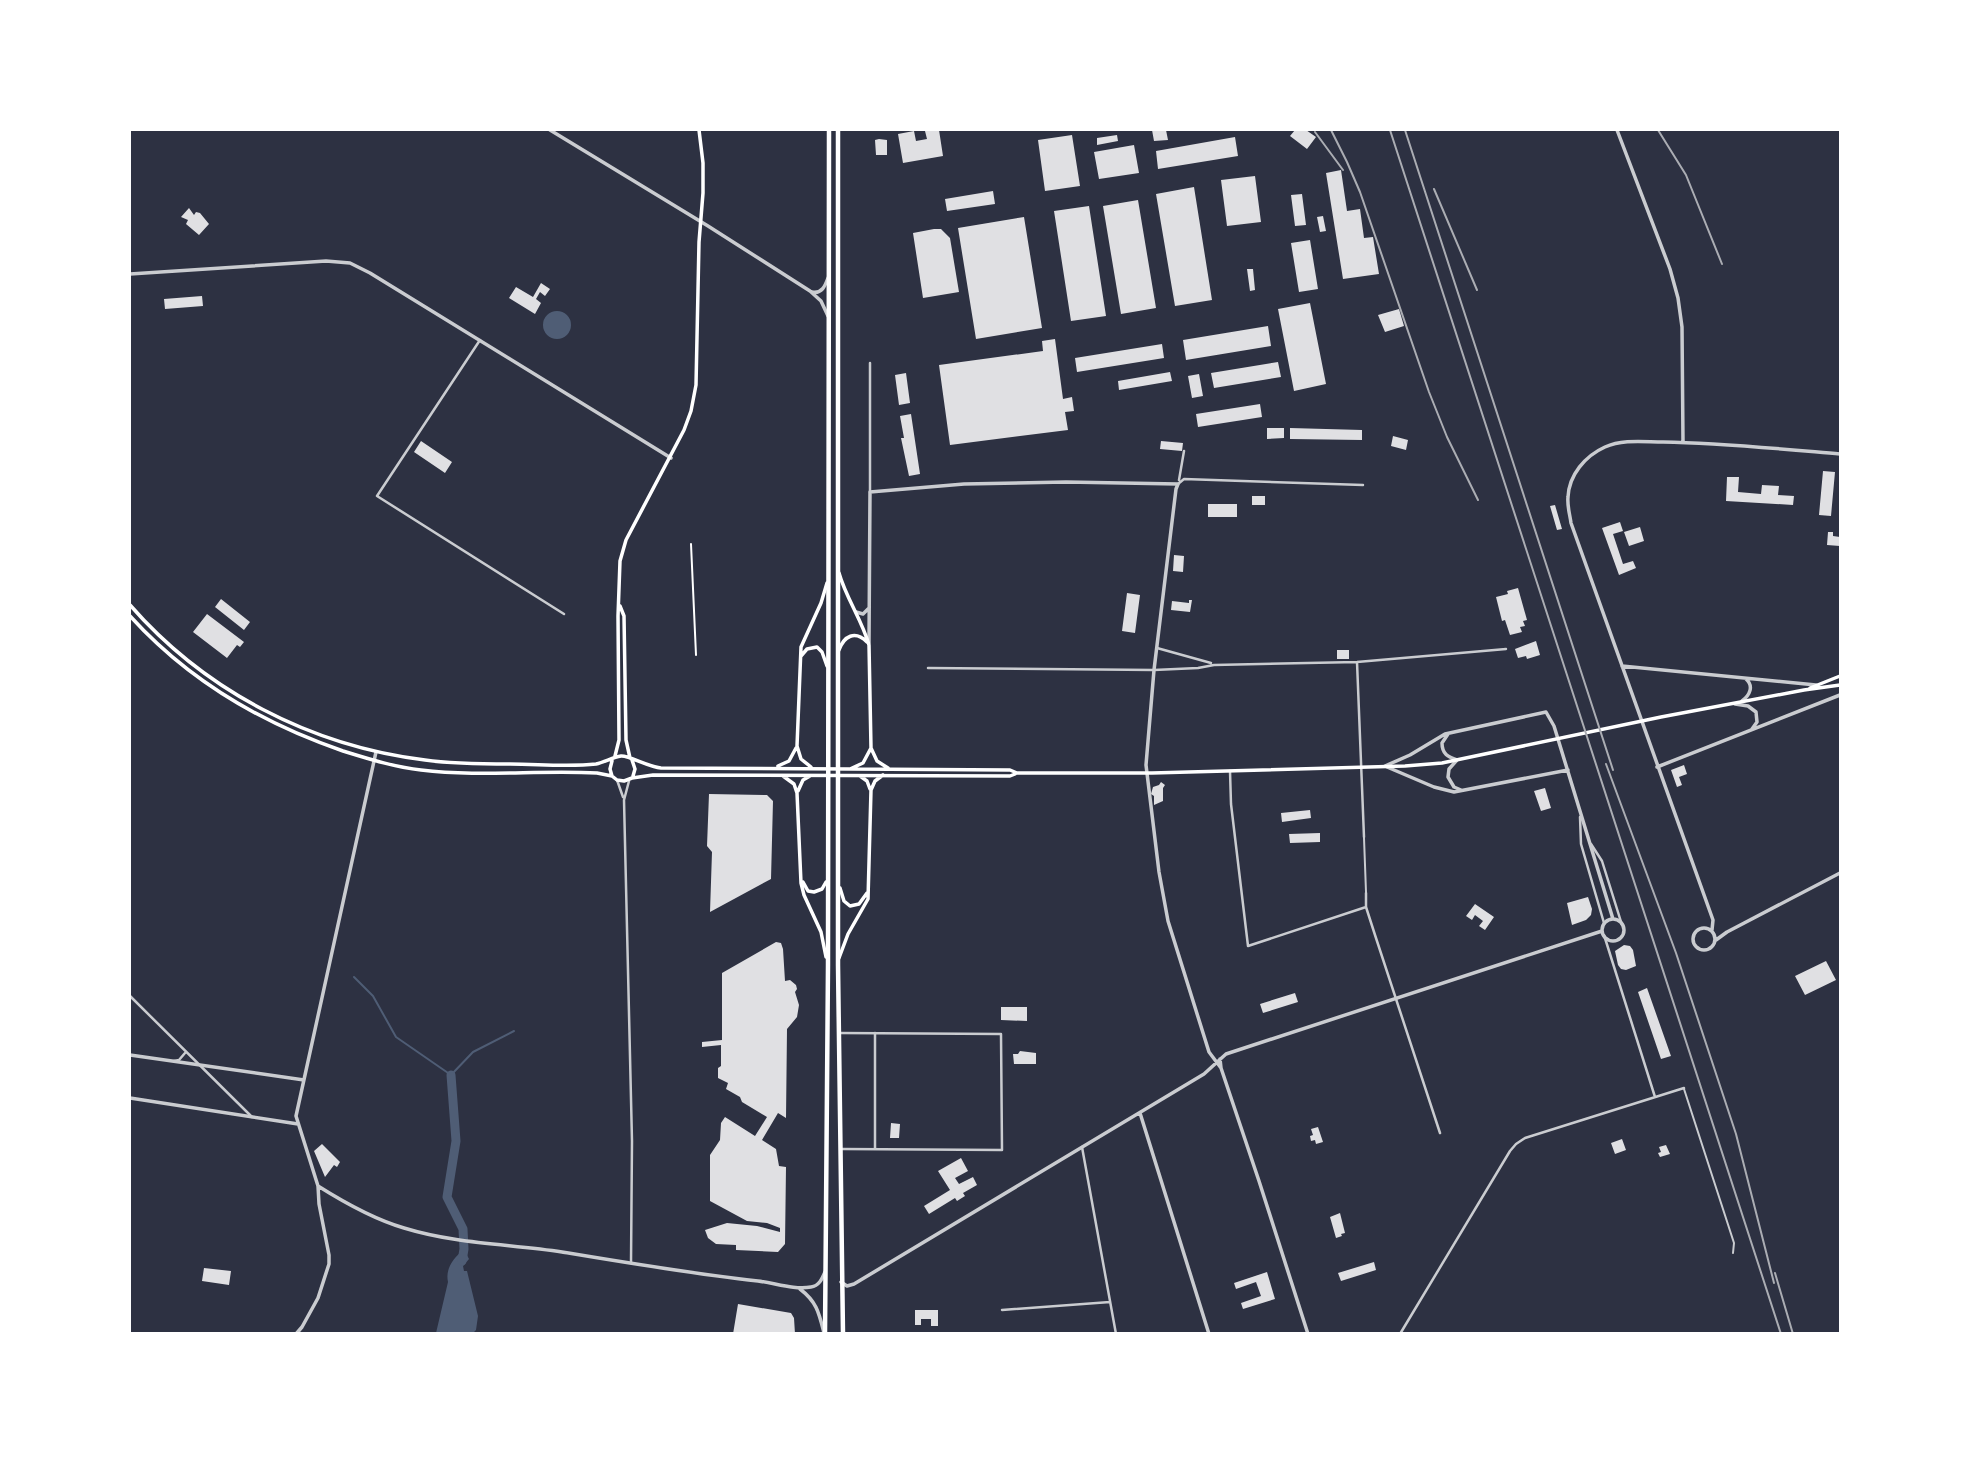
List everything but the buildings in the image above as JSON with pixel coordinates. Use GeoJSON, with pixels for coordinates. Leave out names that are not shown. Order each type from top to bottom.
{"type":"FeatureCollection","features":[{"type":"Feature","properties":{"kind":"highway"},"geometry":{"type":"LineString","coordinates":[[824,1334],[828,965],[829,130]]}},
{"type":"Feature","properties":{"kind":"highway"},"geometry":{"type":"LineString","coordinates":[[838,130],[838,965],[843,1334]]}},
{"type":"Feature","properties":{"kind":"main road"},"geometry":{"type":"LineString","coordinates":[[612,776],[610,769],[619,740],[620,561],[623,548],[688,420],[696,385],[698,254],[703,163],[699,130]]}},
{"type":"Feature","properties":{"kind":"main road"},"geometry":{"type":"LineString","coordinates":[[838,567],[845,591],[869,645],[871,748],[877,761],[890,769]]}},
{"type":"Feature","properties":{"kind":"main road"},"geometry":{"type":"LineString","coordinates":[[815,769],[801,760],[796,746],[800,658],[803,639],[821,603],[829,577]]}},
{"type":"Feature","properties":{"kind":"main road"},"geometry":{"type":"LineString","coordinates":[[130,604],[173,649],[198,669],[231,692],[297,726],[344,744],[376,752],[467,764],[591,764],[623,756],[647,766],[661,768],[1010,770],[1017,773],[1146,773],[1430,765],[1661,717],[1840,685]]}},
{"type":"Feature","properties":{"kind":"main road"},"geometry":{"type":"LineString","coordinates":[[620,604],[624,616],[626,740],[635,769],[631,778]]}},
{"type":"Feature","properties":{"kind":"main road"},"geometry":{"type":"LineString","coordinates":[[130,615],[185,668],[243,707],[312,740],[374,761],[410,768],[445,772],[591,773],[624,781],[653,775],[1010,776],[1017,773]]}},
{"type":"Feature","properties":{"kind":"main road"},"geometry":{"type":"LineString","coordinates":[[838,655],[845,638],[852,635],[860,636],[869,645]]}},
{"type":"Feature","properties":{"kind":"main road"},"geometry":{"type":"LineString","coordinates":[[800,658],[807,649],[817,647],[823,654],[828,672]]}},
{"type":"Feature","properties":{"kind":"main road"},"geometry":{"type":"LineString","coordinates":[[1804,690],[1840,676]]}},
{"type":"Feature","properties":{"kind":"main road"},"geometry":{"type":"LineString","coordinates":[[773,768],[789,761],[796,746]]}},
{"type":"Feature","properties":{"kind":"main road"},"geometry":{"type":"LineString","coordinates":[[849,769],[863,763],[871,748]]}},
{"type":"Feature","properties":{"kind":"main road"},"geometry":{"type":"LineString","coordinates":[[856,774],[867,781],[871,790]]}},
{"type":"Feature","properties":{"kind":"main road"},"geometry":{"type":"LineString","coordinates":[[838,965],[843,944],[867,902],[871,790],[875,781],[885,774]]}},
{"type":"Feature","properties":{"kind":"main road"},"geometry":{"type":"LineString","coordinates":[[778,775],[790,780],[797,793],[804,895],[821,932],[828,965]]}},
{"type":"Feature","properties":{"kind":"main road"},"geometry":{"type":"LineString","coordinates":[[797,793],[803,780],[816,775]]}},
{"type":"Feature","properties":{"kind":"main road"},"geometry":{"type":"LineString","coordinates":[[801,876],[805,888],[814,892],[822,889],[828,876]]}},
{"type":"Feature","properties":{"kind":"main road"},"geometry":{"type":"LineString","coordinates":[[838,883],[844,901],[850,906],[862,902],[869,888]]}},
{"type":"Feature","properties":{"kind":"street"},"geometry":{"type":"LineString","coordinates":[[550,130],[810,291],[821,301],[829,318]]}},
{"type":"Feature","properties":{"kind":"street"},"geometry":{"type":"LineString","coordinates":[[1617,130],[1670,269],[1678,298],[1682,327],[1683,442]]}},
{"type":"Feature","properties":{"kind":"street"},"geometry":{"type":"LineString","coordinates":[[130,274],[326,261],[361,267],[671,458]]}},
{"type":"Feature","properties":{"kind":"street"},"geometry":{"type":"LineString","coordinates":[[810,291],[819,292],[825,286],[830,267]]}},
{"type":"Feature","properties":{"kind":"street"},"geometry":{"type":"LineString","coordinates":[[480,340],[377,496],[564,614]]}},
{"type":"Feature","properties":{"kind":"street"},"geometry":{"type":"LineString","coordinates":[[869,645],[870,363]]}},
{"type":"Feature","properties":{"kind":"street"},"geometry":{"type":"LineString","coordinates":[[1717,939],[1713,931],[1713,920],[1571,523],[1567,502],[1569,488],[1579,467],[1585,461],[1604,447],[1627,442],[1683,442],[1840,454]]}},
{"type":"Feature","properties":{"kind":"street"},"geometry":{"type":"LineString","coordinates":[[1184,451],[1173,509],[1154,670],[1146,773],[1168,920],[1206,1042],[1221,1068],[1308,1334]]}},
{"type":"Feature","properties":{"kind":"street"},"geometry":{"type":"LineString","coordinates":[[870,492],[964,484],[1178,484],[1184,479],[1363,485]]}},
{"type":"Feature","properties":{"kind":"street"},"geometry":{"type":"LineString","coordinates":[[855,611],[863,614],[870,606]]}},
{"type":"Feature","properties":{"kind":"street"},"geometry":{"type":"LineString","coordinates":[[860,636],[866,634],[869,627]]}},
{"type":"Feature","properties":{"kind":"street"},"geometry":{"type":"LineString","coordinates":[[1157,648],[1214,664]]}},
{"type":"Feature","properties":{"kind":"street"},"geometry":{"type":"LineString","coordinates":[[928,668],[1154,670],[1198,668],[1214,664],[1357,662],[1506,649]]}},
{"type":"Feature","properties":{"kind":"street"},"geometry":{"type":"LineString","coordinates":[[1357,662],[1364,837]]}},
{"type":"Feature","properties":{"kind":"street"},"geometry":{"type":"LineString","coordinates":[[1622,666],[1818,685]]}},
{"type":"Feature","properties":{"kind":"street"},"geometry":{"type":"LineString","coordinates":[[1734,704],[1744,700],[1749,693],[1750,684],[1744,678]]}},
{"type":"Feature","properties":{"kind":"street"},"geometry":{"type":"LineString","coordinates":[[1657,767],[1840,695]]}},
{"type":"Feature","properties":{"kind":"street"},"geometry":{"type":"LineString","coordinates":[[1734,704],[1748,706],[1756,712],[1756,724],[1747,732]]}},
{"type":"Feature","properties":{"kind":"street"},"geometry":{"type":"LineString","coordinates":[[1385,766],[1449,733],[1546,712],[1554,726],[1613,919]]}},
{"type":"Feature","properties":{"kind":"street"},"geometry":{"type":"LineString","coordinates":[[1449,733],[1443,739],[1442,747],[1446,755],[1457,760],[1449,769],[1448,777],[1454,787],[1463,790]]}},
{"type":"Feature","properties":{"kind":"street"},"geometry":{"type":"LineString","coordinates":[[296,1334],[318,1298],[329,1264],[318,1186],[296,1116],[376,752]]}},
{"type":"Feature","properties":{"kind":"street"},"geometry":{"type":"LineString","coordinates":[[1385,766],[1454,792],[1568,770]]}},
{"type":"Feature","properties":{"kind":"street"},"geometry":{"type":"LineString","coordinates":[[1230,771],[1231,804],[1248,946],[1366,906]]}},
{"type":"Feature","properties":{"kind":"street"},"geometry":{"type":"LineString","coordinates":[[624,800],[631,778]]}},
{"type":"Feature","properties":{"kind":"street"},"geometry":{"type":"LineString","coordinates":[[617,780],[625,813],[632,1141],[631,1263]]}},
{"type":"Feature","properties":{"kind":"street"},"geometry":{"type":"LineString","coordinates":[[1581,813],[1580,838],[1604,923],[1603,933],[1655,1097]]}},
{"type":"Feature","properties":{"kind":"street"},"geometry":{"type":"LineString","coordinates":[[1589,842],[1602,860],[1623,933],[1619,938],[1609,940],[1603,933]]}},
{"type":"Feature","properties":{"kind":"street"},"geometry":{"type":"LineString","coordinates":[[1727,932],[1704,928],[1698,930],[1693,938],[1694,944],[1701,950],[1707,950],[1727,932],[1840,873]]}},
{"type":"Feature","properties":{"kind":"street"},"geometry":{"type":"LineString","coordinates":[[1366,893],[1366,906],[1440,1133]]}},
{"type":"Feature","properties":{"kind":"street"},"geometry":{"type":"LineString","coordinates":[[1604,923],[1613,919],[1622,925]]}},
{"type":"Feature","properties":{"kind":"street"},"geometry":{"type":"LineString","coordinates":[[841,1282],[847,1286],[854,1284],[1204,1074],[1226,1054],[1603,933]]}},
{"type":"Feature","properties":{"kind":"street"},"geometry":{"type":"LineString","coordinates":[[130,996],[252,1117]]}},
{"type":"Feature","properties":{"kind":"street"},"geometry":{"type":"LineString","coordinates":[[839,1033],[1001,1034],[1002,1150],[841,1149]]}},
{"type":"Feature","properties":{"kind":"street"},"geometry":{"type":"LineString","coordinates":[[875,1033],[875,1149]]}},
{"type":"Feature","properties":{"kind":"street"},"geometry":{"type":"LineString","coordinates":[[172,1061],[179,1060],[185,1052]]}},
{"type":"Feature","properties":{"kind":"street"},"geometry":{"type":"LineString","coordinates":[[130,1055],[304,1080]]}},
{"type":"Feature","properties":{"kind":"street"},"geometry":{"type":"LineString","coordinates":[[1400,1334],[1516,1144],[1536,1135],[1684,1088]]}},
{"type":"Feature","properties":{"kind":"street"},"geometry":{"type":"LineString","coordinates":[[130,1098],[298,1124]]}},
{"type":"Feature","properties":{"kind":"street"},"geometry":{"type":"LineString","coordinates":[[1142,1111],[1209,1334]]}},
{"type":"Feature","properties":{"kind":"street"},"geometry":{"type":"LineString","coordinates":[[1083,1147],[1116,1334]]}},
{"type":"Feature","properties":{"kind":"street"},"geometry":{"type":"LineString","coordinates":[[318,1186],[356,1209],[377,1218],[404,1228],[453,1239],[799,1287],[818,1284],[826,1269]]}},
{"type":"Feature","properties":{"kind":"street"},"geometry":{"type":"LineString","coordinates":[[799,1287],[816,1305],[824,1334]]}},
{"type":"Feature","properties":{"kind":"street"},"geometry":{"type":"LineString","coordinates":[[1002,1310],[1110,1302]]}},
{"type":"Feature","properties":{"kind":"lane"},"geometry":{"type":"LineString","coordinates":[[1364,837],[1366,893]]}},
{"type":"Feature","properties":{"kind":"lane"},"geometry":{"type":"LineString","coordinates":[[1684,1088],[1734,1243],[1733,1253]]}},
{"type":"Feature","properties":{"kind":"path"},"geometry":{"type":"LineString","coordinates":[[691,544],[696,656]]}},
{"type":"Feature","properties":{"kind":"water"},"geometry":{"type":"Polygon","coordinates":[[[557,311],[567,315],[571,325],[567,335],[557,339],[547,335],[543,325],[547,315],[557,311]]]}},
{"type":"Feature","properties":{"kind":"water"},"geometry":{"type":"Polygon","coordinates":[[[464,1249],[469,1259],[463,1266],[464,1271],[467,1271],[478,1316],[476,1330],[473,1333],[436,1333],[449,1268],[464,1249]]]}},
{"type":"Feature","properties":{"kind":"waterway"},"geometry":{"type":"LineString","coordinates":[[354,977],[373,996],[396,1037],[451,1075],[473,1052],[514,1031]]}},
{"type":"Feature","properties":{"kind":"waterway"},"geometry":{"type":"LineString","coordinates":[[451,1075],[456,1141],[447,1197],[463,1229],[462,1261]]}},
{"type":"Feature","properties":{"kind":"railway"},"geometry":{"type":"LineString","coordinates":[[1331,130],[1360,192],[1429,392],[1447,437],[1478,500]]}},
{"type":"Feature","properties":{"kind":"railway"},"geometry":{"type":"LineString","coordinates":[[1390,130],[1781,1334]]}},
{"type":"Feature","properties":{"kind":"railway"},"geometry":{"type":"LineString","coordinates":[[1405,130],[1613,770]]}},
{"type":"Feature","properties":{"kind":"railway"},"geometry":{"type":"LineString","coordinates":[[1658,130],[1686,175],[1722,264]]}},
{"type":"Feature","properties":{"kind":"railway"},"geometry":{"type":"LineString","coordinates":[[1315,132],[1343,170]]}},
{"type":"Feature","properties":{"kind":"railway"},"geometry":{"type":"LineString","coordinates":[[1434,189],[1477,290]]}},
{"type":"Feature","properties":{"kind":"railway"},"geometry":{"type":"LineString","coordinates":[[1606,764],[1676,953],[1736,1134],[1774,1283]]}},
{"type":"Feature","properties":{"kind":"railway"},"geometry":{"type":"LineString","coordinates":[[1775,1273],[1793,1334]]}}]}
